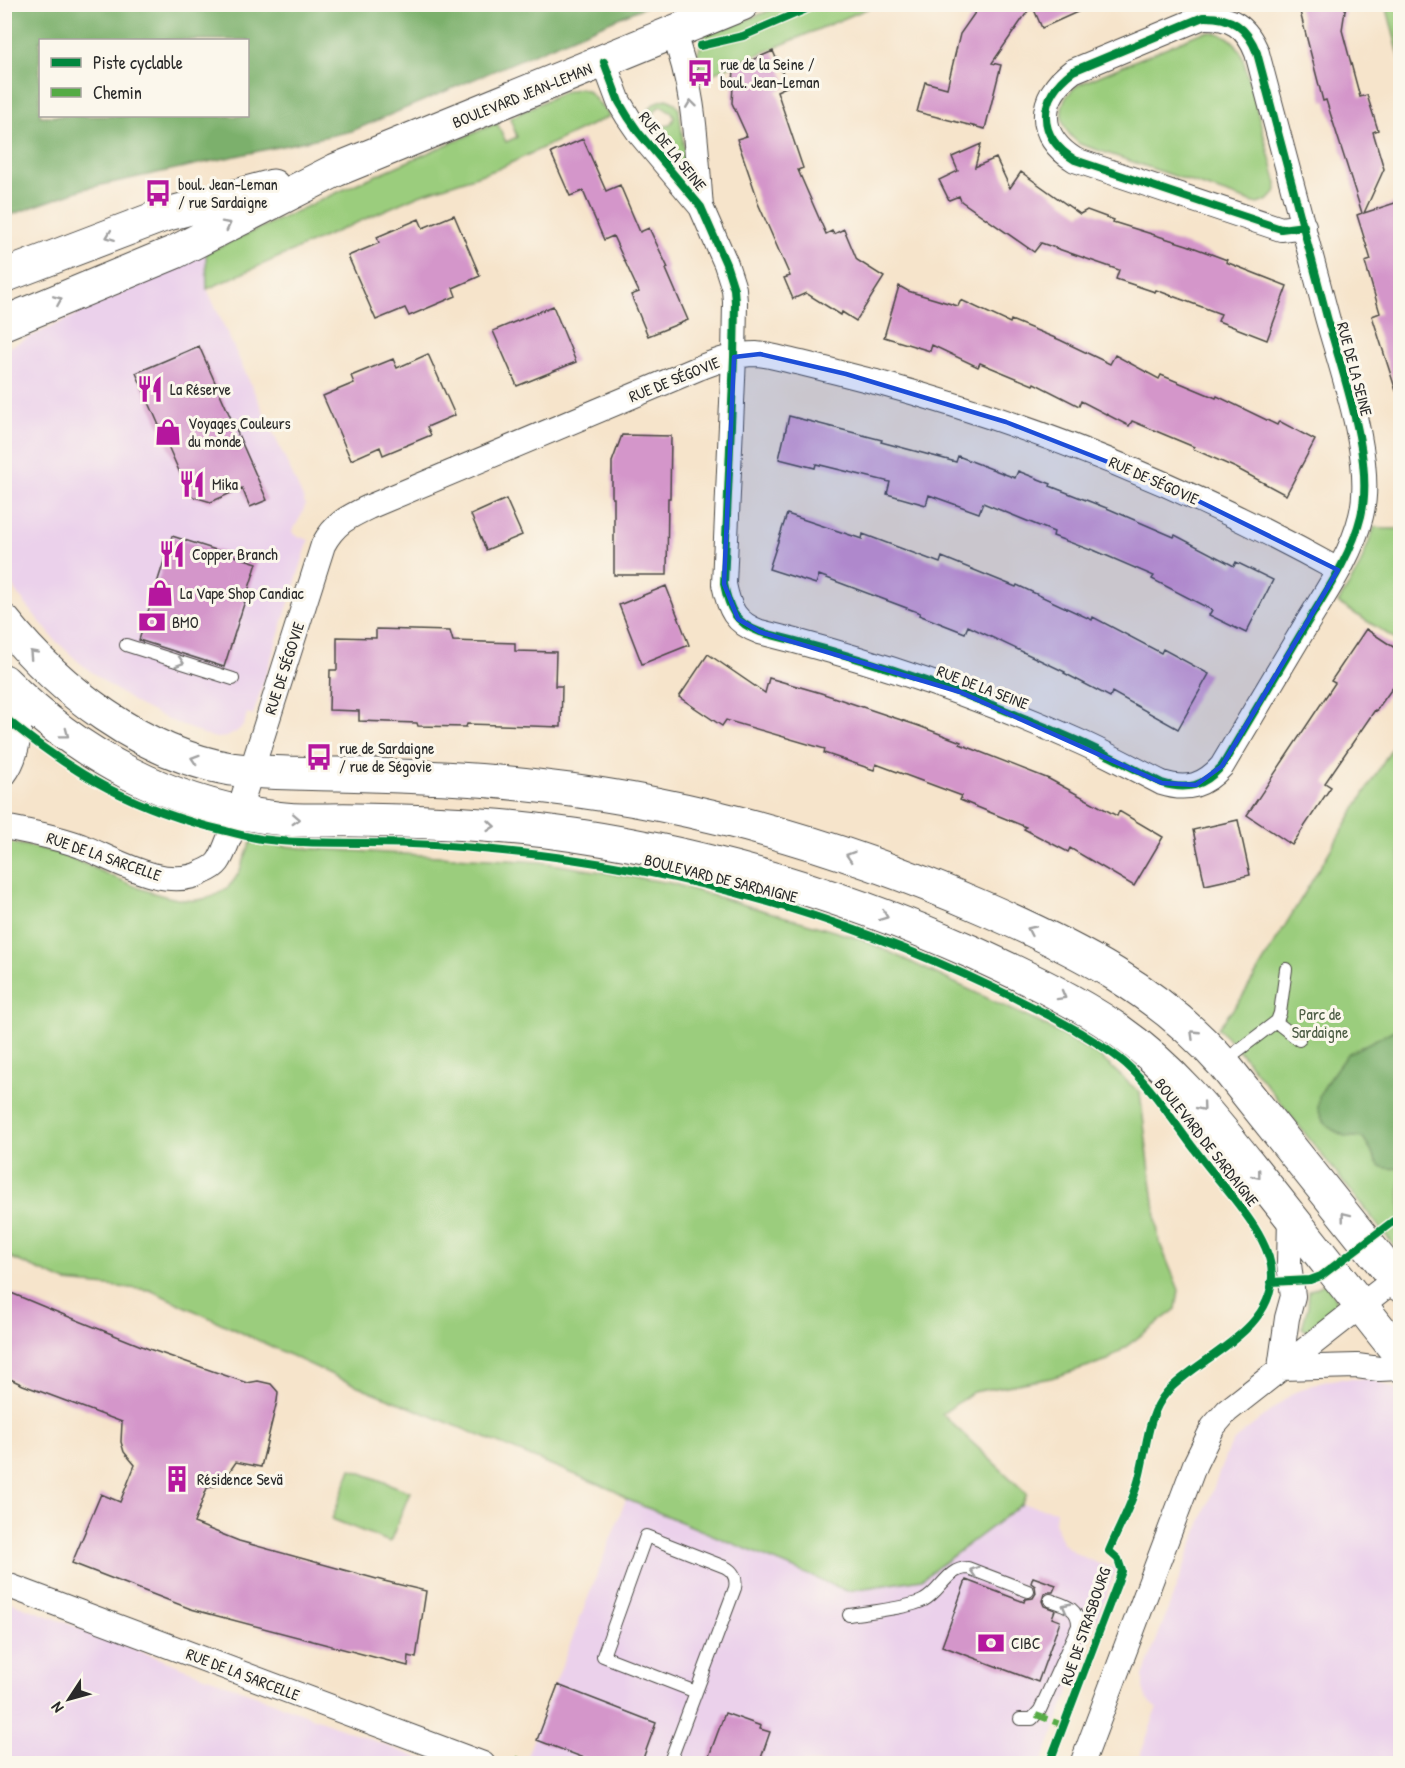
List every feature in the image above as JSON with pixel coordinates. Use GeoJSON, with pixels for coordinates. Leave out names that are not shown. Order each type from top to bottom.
{"type":"FeatureCollection","features":[{"type":"Feature","properties":{"kind":"street","name":"BOULEVARD JEAN-LEMAN"},"geometry":{"type":"LineString","coordinates":[[4,323],[175,252],[336,170],[742,4]]}},
{"type":"Feature","properties":{"kind":"street","name":"RUE DE LA SEINE"},"geometry":{"type":"LineString","coordinates":[[603,62],[627,117],[701,207],[726,264],[734,289],[734,357],[724,584],[731,609],[738,619],[747,627],[760,632],[873,662],[960,692],[1082,743],[1162,783],[1184,787],[1196,785],[1215,774],[1221,766],[1338,570],[1361,519],[1364,495],[1363,462],[1357,426],[1304,226],[1257,53],[1246,33],[1229,21],[1211,17],[1194,19],[1072,71],[1053,89],[1048,99],[1047,110],[1050,134],[1056,145],[1075,160],[1281,229],[1304,226]]}},
{"type":"Feature","properties":{"kind":"street","name":"RUE DE LA SEINE"},"geometry":{"type":"LineString","coordinates":[[673,33],[682,54],[688,83],[701,207]]}},
{"type":"Feature","properties":{"kind":"street","name":"BOULEVARD JEAN-LEMAN"},"geometry":{"type":"LineString","coordinates":[[4,276],[164,215],[336,170]]}},
{"type":"Feature","properties":{"kind":"street","name":"RUE DE SÉGOVIE"},"geometry":{"type":"LineString","coordinates":[[238,812],[323,545],[330,532],[340,522],[369,507],[699,368],[734,357],[760,354],[826,369],[1006,422],[1113,462],[1174,488],[1338,570]]}},
{"type":"Feature","properties":{"kind":"street"},"geometry":{"type":"LineString","coordinates":[[4,621],[56,678],[86,702],[128,729],[186,756],[230,768],[252,771],[480,780],[582,791],[683,810],[786,835],[902,874],[979,906],[1070,949],[1124,979],[1164,1006],[1222,1062],[1398,1282],[1361,1306],[1280,1368],[1227,1411],[1213,1427],[1195,1464],[1082,1764]]}},
{"type":"Feature","properties":{"kind":"street"},"geometry":{"type":"LineString","coordinates":[[4,775],[13,760],[20,730],[12,689]]}},
{"type":"Feature","properties":{"kind":"street","name":"BOULEVARD DE SARDAIGNE"},"geometry":{"type":"LineString","coordinates":[[12,689],[78,743],[112,764],[161,788],[194,800],[238,812],[275,818],[494,826],[601,840],[678,855],[809,890],[905,924],[997,963],[1057,993],[1117,1029],[1179,1080],[1401,1355]]}},
{"type":"Feature","properties":{"kind":"street","name":"RUE DE LA SARCELLE"},"geometry":{"type":"LineString","coordinates":[[4,827],[53,837],[79,845],[145,873],[180,879],[202,873],[219,861],[238,812]]}},
{"type":"Feature","properties":{"kind":"street"},"geometry":{"type":"LineString","coordinates":[[1280,1368],[1287,1318],[1293,1296],[1289,1264],[1290,1216]]}},
{"type":"Feature","properties":{"kind":"street"},"geometry":{"type":"LineString","coordinates":[[1280,1368],[1357,1366],[1379,1369],[1401,1368]]}},
{"type":"Feature","properties":{"kind":"street","name":"RUE DE LA SARCELLE"},"geometry":{"type":"LineString","coordinates":[[4,1584],[483,1764]]}},
{"type":"Feature","properties":{"kind":"lane"},"geometry":{"type":"LineString","coordinates":[[126,645],[233,679]]}},
{"type":"Feature","properties":{"kind":"lane"},"geometry":{"type":"LineString","coordinates":[[1222,1062],[1276,1022],[1280,1013],[1286,969]]}},
{"type":"Feature","properties":{"kind":"lane"},"geometry":{"type":"LineString","coordinates":[[1276,1022],[1299,1040]]}},
{"type":"Feature","properties":{"kind":"lane"},"geometry":{"type":"LineString","coordinates":[[669,1764],[696,1692],[735,1588],[735,1580],[732,1572],[724,1567],[646,1536],[603,1656],[696,1692]]}},
{"type":"Feature","properties":{"kind":"lane"},"geometry":{"type":"LineString","coordinates":[[849,1615],[922,1601],[928,1598],[948,1576],[962,1568],[968,1568],[1028,1591]]}},
{"type":"Feature","properties":{"kind":"lane"},"geometry":{"type":"LineString","coordinates":[[1020,1719],[1032,1719],[1041,1710],[1078,1626],[1076,1613],[1072,1608],[1050,1600]]}},
{"type":"Feature","properties":{"kind":"highlighted area"},"geometry":{"type":"Polygon","coordinates":[[[760,354],[846,374],[1006,422],[1164,484],[1338,570],[1222,766],[1196,785],[1162,783],[960,692],[760,632],[738,619],[724,584],[734,357],[760,354]]]}},
{"type":"Feature","properties":{"kind":"shaded area"},"geometry":{"type":"Polygon","coordinates":[[[206,253],[207,289],[303,498],[305,505],[292,532],[309,540],[253,715],[247,713],[244,725],[236,732],[227,737],[217,738],[167,719],[135,703],[80,663],[55,640],[19,596],[5,573],[5,349],[206,253]]]}},
{"type":"Feature","properties":{"kind":"shaded area"},"geometry":{"type":"Polygon","coordinates":[[[1338,1379],[1372,1379],[1400,1391],[1400,1763],[1137,1764],[1157,1709],[1145,1696],[1143,1676],[1227,1452],[1233,1442],[1243,1433],[1293,1393],[1319,1382],[1338,1379]]]}},
{"type":"Feature","properties":{"kind":"shaded area"},"geometry":{"type":"Polygon","coordinates":[[[626,1499],[847,1591],[922,1579],[1022,1504],[1056,1511],[1055,1521],[1059,1536],[1065,1545],[1075,1553],[1116,1569],[1042,1763],[547,1764],[527,1756],[626,1499]]]}},
{"type":"Feature","properties":{"kind":"shaded area"},"geometry":{"type":"Polygon","coordinates":[[[5,1600],[56,1619],[432,1763],[5,1763],[5,1600]]]}},
{"type":"Feature","properties":{"kind":"green space"},"geometry":{"type":"Polygon","coordinates":[[[5,4],[649,4],[352,131],[83,189],[5,217],[5,4]]]}},
{"type":"Feature","properties":{"kind":"green space"},"geometry":{"type":"Polygon","coordinates":[[[783,5],[876,5],[700,79],[698,52],[706,33],[731,26],[783,5]]]}},
{"type":"Feature","properties":{"kind":"green space"},"geometry":{"type":"Polygon","coordinates":[[[1386,5],[1400,5],[1400,59],[1386,5]]]}},
{"type":"Feature","properties":{"kind":"green space"},"geometry":{"type":"Polygon","coordinates":[[[1206,32],[1228,37],[1242,55],[1277,184],[1273,195],[1261,203],[1257,204],[1080,144],[1067,131],[1063,123],[1062,107],[1070,92],[1078,85],[1206,32]]]}},
{"type":"Feature","properties":{"kind":"green space"},"geometry":{"type":"Polygon","coordinates":[[[580,88],[588,91],[610,116],[498,169],[419,195],[207,289],[206,253],[358,183],[497,123],[506,142],[517,137],[510,118],[563,92],[580,88]]]}},
{"type":"Feature","properties":{"kind":"green space"},"geometry":{"type":"Polygon","coordinates":[[[667,99],[675,103],[679,109],[686,164],[681,166],[648,124],[649,110],[667,99]],[[661,106],[655,110],[654,119],[659,127],[670,125],[674,118],[672,112],[661,106]]]}},
{"type":"Feature","properties":{"kind":"green space"},"geometry":{"type":"Polygon","coordinates":[[[1375,526],[1383,529],[1400,529],[1400,642],[1338,603],[1359,568],[1375,526]]]}},
{"type":"Feature","properties":{"kind":"green space","name":"Parc de Sardaigne"},"geometry":{"type":"Polygon","coordinates":[[[1400,734],[1400,1253],[1233,1043],[1218,1028],[1241,999],[1400,734]]]}},
{"type":"Feature","properties":{"kind":"green space"},"geometry":{"type":"Polygon","coordinates":[[[4,842],[56,853],[139,888],[191,900],[208,898],[228,887],[239,872],[251,842],[302,848],[540,862],[670,883],[864,940],[1042,1024],[1098,1055],[1140,1093],[1159,1241],[1179,1290],[1176,1309],[1108,1360],[1051,1378],[973,1392],[942,1414],[1027,1494],[1022,1504],[922,1579],[847,1591],[626,1499],[615,1491],[341,1379],[150,1290],[66,1282],[5,1255],[4,842]]]}},
{"type":"Feature","properties":{"kind":"green space"},"geometry":{"type":"Polygon","coordinates":[[[1400,1027],[1400,1168],[1391,1169],[1379,1165],[1363,1138],[1345,1136],[1333,1130],[1323,1121],[1318,1109],[1319,1096],[1347,1054],[1400,1027]]]}},
{"type":"Feature","properties":{"kind":"green space"},"geometry":{"type":"Polygon","coordinates":[[[1326,1283],[1337,1302],[1335,1307],[1307,1331],[1302,1328],[1308,1306],[1309,1291],[1326,1283]]]}},
{"type":"Feature","properties":{"kind":"green space"},"geometry":{"type":"Polygon","coordinates":[[[351,1469],[410,1492],[390,1542],[332,1519],[351,1469]]]}},
{"type":"Feature","properties":{"kind":"building"},"geometry":{"type":"Polygon","coordinates":[[[981,4],[1095,4],[1042,28],[1032,5],[992,63],[1001,65],[985,129],[917,112],[925,82],[947,88],[960,34],[981,4]]]}},
{"type":"Feature","properties":{"kind":"building"},"geometry":{"type":"Polygon","coordinates":[[[1298,4],[1346,4],[1342,30],[1360,97],[1367,95],[1378,130],[1373,132],[1384,169],[1364,213],[1401,201],[1401,391],[1396,391],[1372,316],[1380,313],[1365,262],[1371,260],[1357,215],[1362,213],[1326,100],[1323,101],[1298,4]]]}},
{"type":"Feature","properties":{"kind":"building"},"geometry":{"type":"Polygon","coordinates":[[[773,51],[788,86],[777,91],[803,168],[798,170],[826,234],[832,231],[834,234],[844,229],[857,260],[884,277],[856,321],[842,312],[841,315],[806,293],[793,299],[784,278],[790,276],[757,201],[737,139],[747,136],[732,103],[734,68],[773,51]]]}},
{"type":"Feature","properties":{"kind":"building"},"geometry":{"type":"Polygon","coordinates":[[[583,139],[606,191],[620,185],[640,232],[649,228],[668,268],[666,269],[688,320],[648,336],[631,295],[639,292],[613,236],[604,240],[583,191],[570,196],[551,153],[583,139]]]}},
{"type":"Feature","properties":{"kind":"building"},"geometry":{"type":"Polygon","coordinates":[[[981,144],[975,167],[996,158],[1010,188],[1021,172],[1080,214],[1087,210],[1114,220],[1113,222],[1227,260],[1226,262],[1287,286],[1267,340],[1218,321],[1221,314],[1156,290],[1155,292],[1116,279],[1119,270],[1041,243],[1034,252],[961,201],[959,196],[949,200],[939,180],[958,171],[952,157],[981,144]]]}},
{"type":"Feature","properties":{"kind":"building"},"geometry":{"type":"Polygon","coordinates":[[[454,215],[480,276],[453,288],[456,296],[409,316],[405,308],[376,320],[348,256],[379,243],[377,237],[419,219],[423,228],[454,215]]]}},
{"type":"Feature","properties":{"kind":"building"},"geometry":{"type":"Polygon","coordinates":[[[899,286],[908,291],[958,306],[961,300],[1010,323],[1011,320],[1060,340],[1110,364],[1115,355],[1159,379],[1161,375],[1216,398],[1217,396],[1277,425],[1279,421],[1315,440],[1286,495],[1236,468],[1193,449],[1194,447],[1132,421],[1129,426],[1081,401],[1079,406],[1034,383],[1033,385],[980,363],[978,367],[932,345],[930,351],[884,337],[899,286]]]}},
{"type":"Feature","properties":{"kind":"building"},"geometry":{"type":"Polygon","coordinates":[[[553,306],[576,362],[517,386],[493,331],[553,306]]]}},
{"type":"Feature","properties":{"kind":"building"},"geometry":{"type":"Polygon","coordinates":[[[199,346],[267,500],[250,507],[242,488],[211,502],[190,496],[136,373],[199,346]]]}},
{"type":"Feature","properties":{"kind":"building"},"geometry":{"type":"Polygon","coordinates":[[[428,354],[455,415],[427,427],[431,435],[383,455],[380,447],[351,460],[323,396],[354,383],[351,376],[393,359],[397,368],[428,354]]]}},
{"type":"Feature","properties":{"kind":"building"},"geometry":{"type":"Polygon","coordinates":[[[789,416],[956,462],[958,456],[1015,478],[1018,471],[1174,537],[1175,535],[1234,566],[1236,562],[1273,580],[1246,633],[1209,615],[1212,610],[1152,579],[1154,576],[1091,549],[1053,536],[1054,532],[983,503],[979,513],[929,495],[926,505],[887,494],[890,482],[816,464],[815,468],[779,459],[789,416]]]}},
{"type":"Feature","properties":{"kind":"building"},"geometry":{"type":"Polygon","coordinates":[[[622,435],[671,436],[667,575],[614,575],[612,462],[622,435]]]}},
{"type":"Feature","properties":{"kind":"building"},"geometry":{"type":"Polygon","coordinates":[[[506,499],[522,535],[486,550],[471,515],[506,499]]]}},
{"type":"Feature","properties":{"kind":"building"},"geometry":{"type":"Polygon","coordinates":[[[787,514],[862,539],[863,534],[940,563],[942,557],[1016,587],[1017,585],[1092,620],[1093,617],[1161,653],[1163,649],[1209,674],[1178,729],[1112,692],[1110,697],[1065,672],[968,626],[965,633],[919,615],[920,613],[819,575],[816,584],[769,569],[787,514]]]}},
{"type":"Feature","properties":{"kind":"building"},"geometry":{"type":"Polygon","coordinates":[[[172,536],[257,563],[224,667],[139,640],[172,536]]]}},
{"type":"Feature","properties":{"kind":"building"},"geometry":{"type":"Polygon","coordinates":[[[666,586],[689,645],[642,664],[619,605],[666,586]]]}},
{"type":"Feature","properties":{"kind":"building"},"geometry":{"type":"Polygon","coordinates":[[[376,629],[450,631],[453,641],[515,643],[515,651],[556,652],[555,686],[562,686],[561,727],[467,724],[466,727],[418,726],[417,723],[359,721],[359,711],[329,710],[330,670],[337,670],[337,637],[376,638],[376,629]]]}},
{"type":"Feature","properties":{"kind":"building"},"geometry":{"type":"Polygon","coordinates":[[[1366,629],[1401,652],[1401,676],[1325,783],[1331,787],[1292,845],[1247,815],[1335,683],[1331,681],[1366,629]]]}},
{"type":"Feature","properties":{"kind":"building"},"geometry":{"type":"Polygon","coordinates":[[[708,654],[765,693],[769,678],[919,726],[1049,779],[1117,816],[1119,811],[1163,837],[1134,886],[1070,848],[1068,852],[1024,829],[1026,827],[960,800],[962,796],[876,764],[874,770],[824,753],[825,749],[726,720],[722,726],[679,697],[708,654]]]}},
{"type":"Feature","properties":{"kind":"building"},"geometry":{"type":"Polygon","coordinates":[[[1238,820],[1250,875],[1205,885],[1193,830],[1238,820]]]}},
{"type":"Feature","properties":{"kind":"building","name":"Résidence Sevä"},"geometry":{"type":"Polygon","coordinates":[[[4,1290],[149,1349],[247,1383],[258,1381],[271,1384],[278,1392],[277,1401],[261,1467],[236,1462],[223,1481],[207,1488],[194,1523],[239,1541],[426,1591],[416,1658],[409,1656],[408,1666],[191,1609],[72,1563],[101,1494],[120,1502],[135,1465],[124,1452],[121,1442],[122,1422],[4,1376],[4,1290]]]}},
{"type":"Feature","properties":{"kind":"building"},"geometry":{"type":"Polygon","coordinates":[[[1033,1577],[1056,1585],[1053,1592],[1044,1594],[1042,1601],[1044,1606],[1055,1610],[1052,1618],[1060,1621],[1038,1682],[942,1646],[966,1580],[1024,1602],[1025,1599],[1033,1598],[1036,1593],[1035,1586],[1031,1583],[1033,1577]]]}},
{"type":"Feature","properties":{"kind":"building"},"geometry":{"type":"Polygon","coordinates":[[[558,1685],[656,1723],[641,1764],[600,1764],[537,1740],[558,1685]]]}},
{"type":"Feature","properties":{"kind":"building"},"geometry":{"type":"Polygon","coordinates":[[[725,1713],[761,1726],[760,1729],[770,1732],[759,1764],[706,1764],[725,1713]]]}},
{"type":"Feature","properties":{"kind":"marked path"},"geometry":{"type":"LineString","coordinates":[[1036,1715],[1063,1725]]}},
{"type":"Feature","properties":{"kind":"marked path"},"geometry":{"type":"LineString","coordinates":[[517,1764],[520,1757]]}},
{"type":"Feature","properties":{"kind":"cycle path"},"geometry":{"type":"LineString","coordinates":[[700,46],[743,36],[818,4]]}},
{"type":"Feature","properties":{"kind":"cycle path"},"geometry":{"type":"LineString","coordinates":[[604,62],[619,102],[628,117],[701,207],[726,264],[734,289],[734,357],[724,584],[734,614],[745,624],[760,632],[882,666],[1002,709],[1080,742],[1162,783],[1179,787],[1202,782],[1222,766],[1338,572],[1361,516],[1364,469],[1360,443],[1355,416],[1309,251],[1301,218],[1257,53],[1243,30],[1230,21],[1203,17],[1073,71],[1053,93],[1046,117],[1048,128],[1053,140],[1075,160],[1281,229],[1304,226]]}},
{"type":"Feature","properties":{"kind":"cycle path","name":"RUE DE STRASBOURG"},"geometry":{"type":"LineString","coordinates":[[4,717],[56,757],[108,788],[163,813],[239,834],[288,842],[452,846],[567,858],[692,882],[816,917],[876,938],[994,988],[1064,1023],[1101,1045],[1136,1074],[1156,1096],[1255,1228],[1270,1260],[1272,1276],[1269,1296],[1260,1313],[1232,1342],[1167,1392],[1154,1413],[1137,1485],[1109,1551],[1118,1559],[1122,1571],[1049,1764]]}},
{"type":"Feature","properties":{"kind":"cycle path"},"geometry":{"type":"LineString","coordinates":[[1271,1282],[1310,1280],[1321,1276],[1400,1216]]}},
{"type":"Feature","properties":{"kind":"place","name":"rue de la Seine / boul. Jean-Leman"},"geometry":{"type":"Point","coordinates":[700,73]}},
{"type":"Feature","properties":{"kind":"place","name":"boul. Jean-Leman / rue Sardaigne"},"geometry":{"type":"Point","coordinates":[158,193]}},
{"type":"Feature","properties":{"kind":"place","name":"La Réserve"},"geometry":{"type":"Point","coordinates":[150,389]}},
{"type":"Feature","properties":{"kind":"place","name":"Voyages Couleurs du monde"},"geometry":{"type":"Point","coordinates":[168,432]}},
{"type":"Feature","properties":{"kind":"place","name":"Mika"},"geometry":{"type":"Point","coordinates":[192,484]}},
{"type":"Feature","properties":{"kind":"place","name":"Copper Branch"},"geometry":{"type":"Point","coordinates":[172,554]}},
{"type":"Feature","properties":{"kind":"place","name":"La Vape Shop Candiac"},"geometry":{"type":"Point","coordinates":[160,593]}},
{"type":"Feature","properties":{"kind":"place","name":"BMO"},"geometry":{"type":"Point","coordinates":[152,622]}},
{"type":"Feature","properties":{"kind":"place","name":"rue de Sardaigne / rue de Ségovie"},"geometry":{"type":"Point","coordinates":[319,757]}},
{"type":"Feature","properties":{"kind":"place","name":"Résidence Sevä"},"geometry":{"type":"Point","coordinates":[177,1479]}},
{"type":"Feature","properties":{"kind":"place","name":"CIBC"},"geometry":{"type":"Point","coordinates":[991,1643]}}]}
